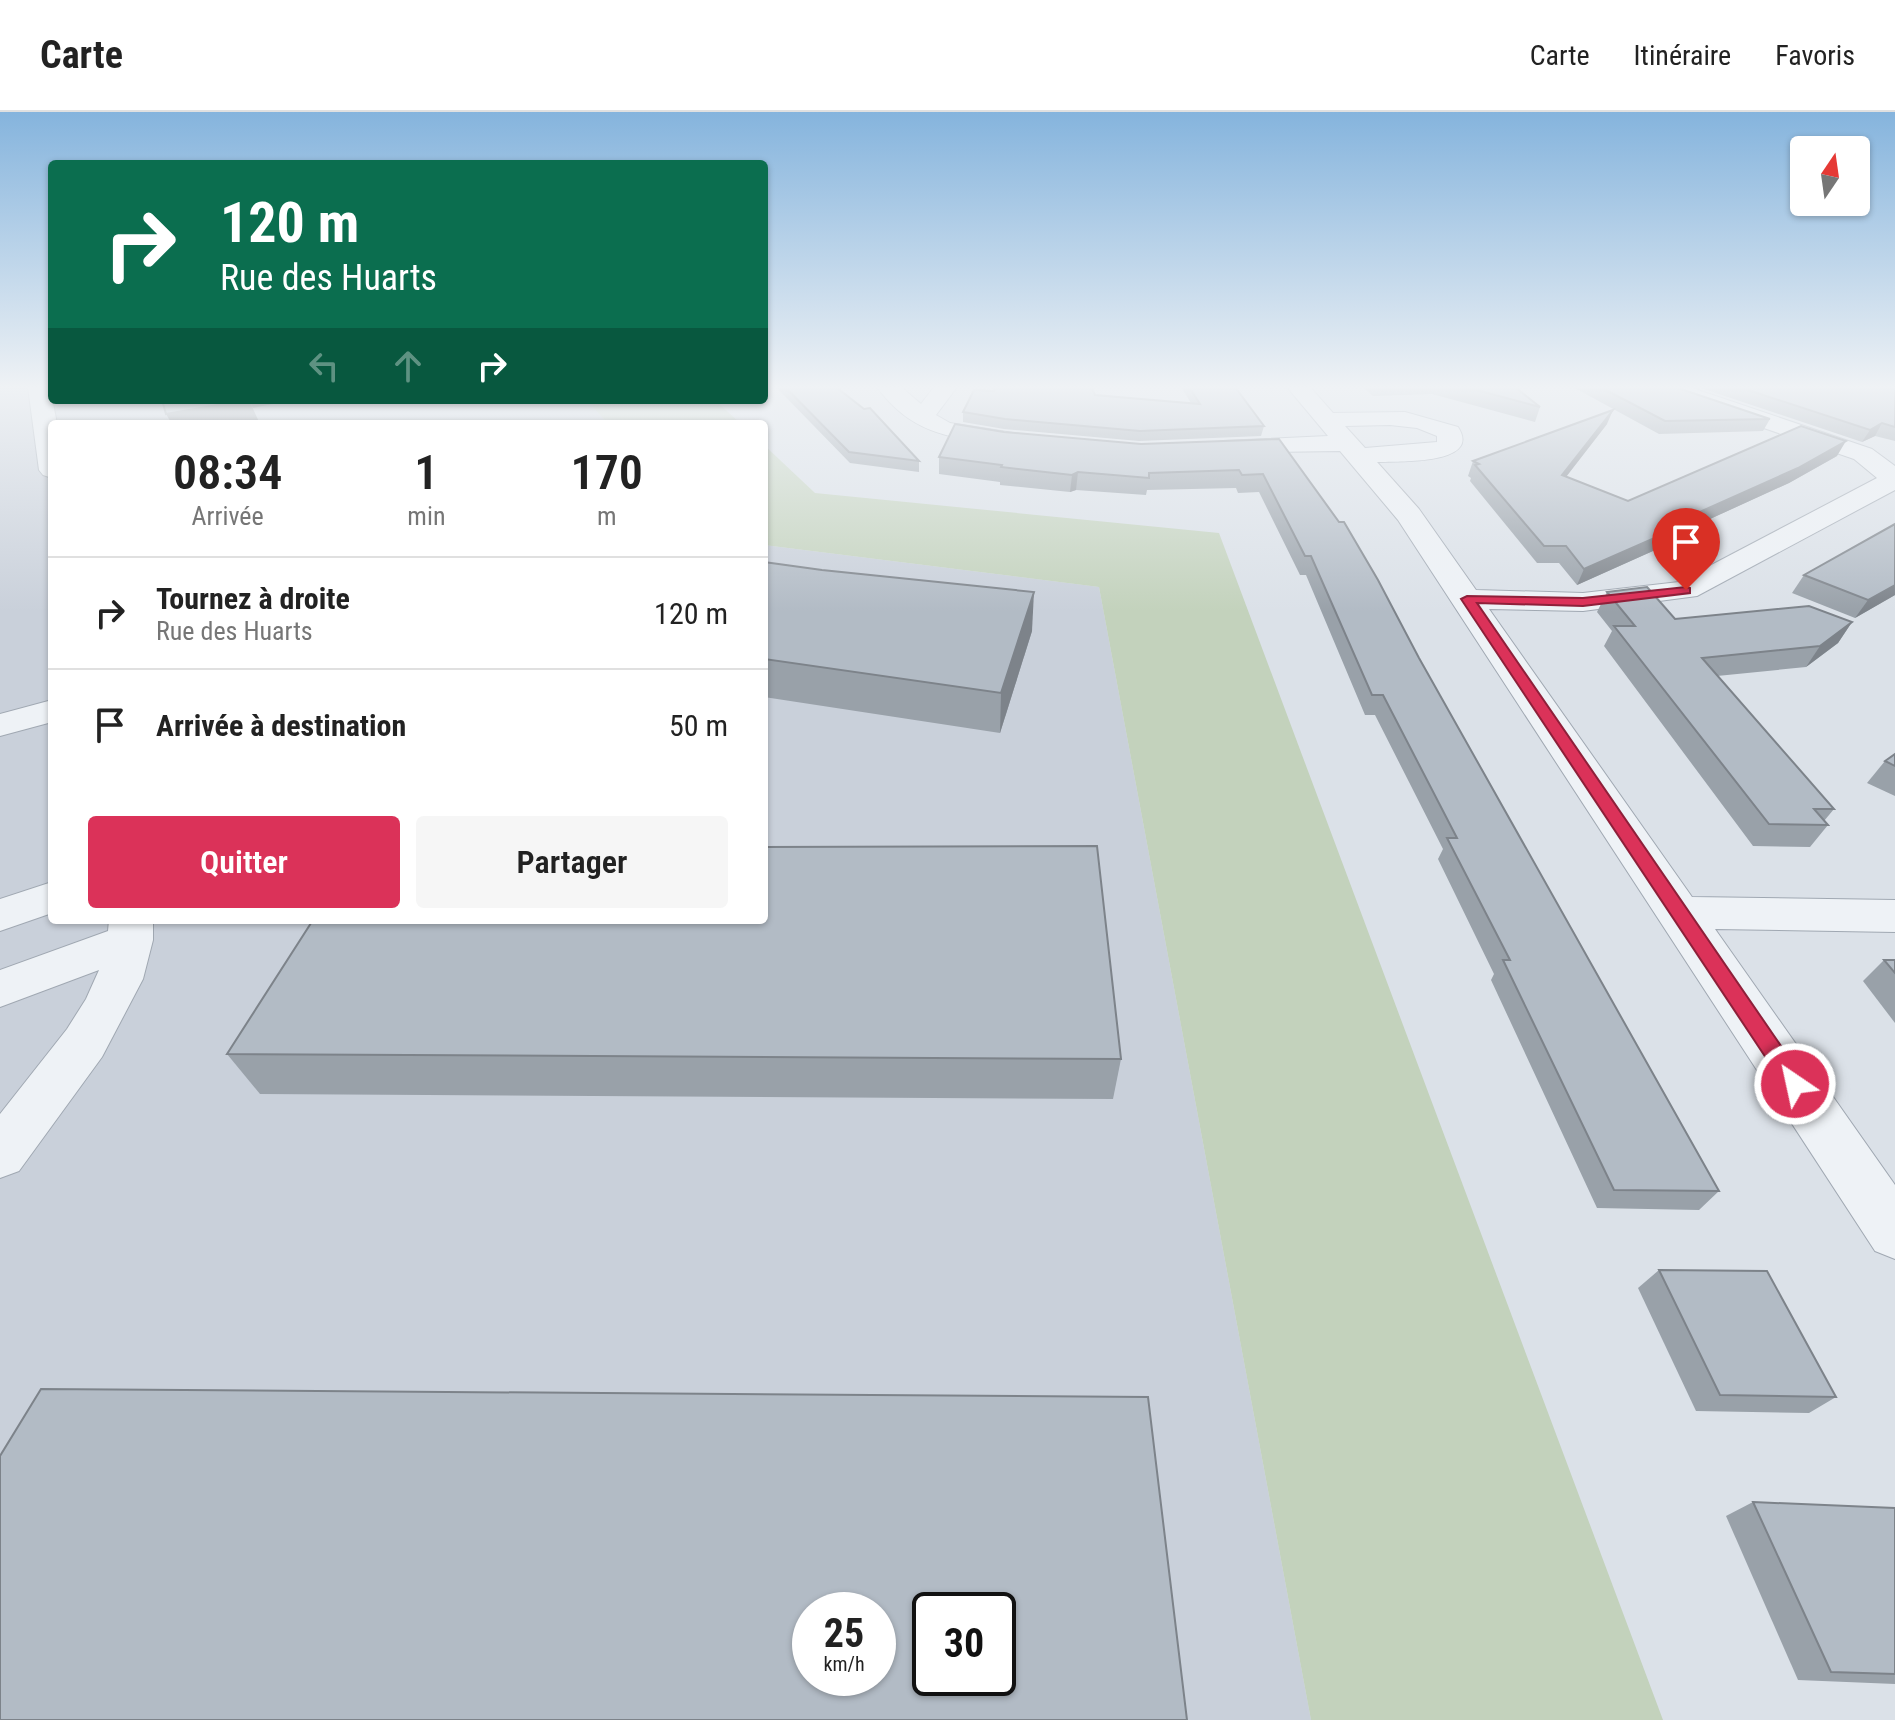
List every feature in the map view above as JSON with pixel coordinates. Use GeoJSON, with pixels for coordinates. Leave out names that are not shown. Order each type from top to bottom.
{"type":"FeatureCollection","features":[{"type":"Feature","properties":{"kind":"street"},"geometry":{"type":"LineString","coordinates":[[1365,462],[1409,515],[1467,599],[1895,1232]]}},
{"type":"Feature","properties":{"kind":"street"},"geometry":{"type":"LineString","coordinates":[[1467,599],[1583,602],[1686,590],[1895,479],[1873,462]]}},
{"type":"Feature","properties":{"kind":"street"},"geometry":{"type":"LineString","coordinates":[[0,725],[48,712]]}},
{"type":"Feature","properties":{"kind":"street"},"geometry":{"type":"LineString","coordinates":[[0,915],[48,898]]}},
{"type":"Feature","properties":{"kind":"street"},"geometry":{"type":"LineString","coordinates":[[1679,913],[1895,916]]}},
{"type":"Feature","properties":{"kind":"street"},"geometry":{"type":"LineString","coordinates":[[0,989],[131,930],[128,962],[119,986],[97,1022],[0,1154]]}},
{"type":"Feature","properties":{"kind":"shaded area"},"geometry":{"type":"Polygon","coordinates":[[[0,462],[48,462],[48,924],[768,924],[768,546],[1099,587],[1311,1720],[0,1720],[0,462]]]}},
{"type":"Feature","properties":{"kind":"green space"},"geometry":{"type":"Polygon","coordinates":[[[768,462],[782,462],[815,493],[1219,533],[1663,1720],[1311,1720],[1099,587],[768,546],[768,462]]]}},
{"type":"Feature","properties":{"kind":"building"},"geometry":{"type":"Polygon","coordinates":[[[979,462],[1296,462],[1339,522],[1344,522],[1378,580],[1719,1191],[1614,1190],[1503,960],[1510,960],[1447,838],[1457,838],[1383,695],[1372,695],[1311,556],[1305,556],[1263,474],[1242,475],[1239,470],[1149,473],[1149,478],[1078,472],[1072,475],[979,462]]]}},
{"type":"Feature","properties":{"kind":"building"},"geometry":{"type":"Polygon","coordinates":[[[1475,462],[1572,462],[1562,475],[1628,501],[1718,462],[1809,462],[1675,523],[1682,526],[1584,569],[1566,546],[1544,546],[1475,465],[1479,464],[1475,462]]]}},
{"type":"Feature","properties":{"kind":"building"},"geometry":{"type":"Polygon","coordinates":[[[1895,524],[1895,585],[1868,600],[1804,575],[1895,524]]]}},
{"type":"Feature","properties":{"kind":"building"},"geometry":{"type":"Polygon","coordinates":[[[768,563],[1034,592],[1001,693],[768,660],[768,563]]]}},
{"type":"Feature","properties":{"kind":"building"},"geometry":{"type":"Polygon","coordinates":[[[1647,587],[1675,619],[1809,606],[1852,622],[1820,646],[1702,658],[1834,809],[1814,809],[1828,825],[1769,824],[1614,626],[1635,626],[1607,592],[1647,587]]]}},
{"type":"Feature","properties":{"kind":"building"},"geometry":{"type":"Polygon","coordinates":[[[1895,754],[1895,766],[1885,761],[1895,754]]]}},
{"type":"Feature","properties":{"kind":"building"},"geometry":{"type":"Polygon","coordinates":[[[1097,846],[1121,1059],[227,1054],[310,924],[768,924],[768,847],[1097,846]]]}},
{"type":"Feature","properties":{"kind":"building"},"geometry":{"type":"Polygon","coordinates":[[[1884,960],[1895,960],[1895,973],[1884,960]]]}},
{"type":"Feature","properties":{"kind":"building"},"geometry":{"type":"Polygon","coordinates":[[[1659,1270],[1767,1271],[1836,1397],[1720,1395],[1659,1270]]]}},
{"type":"Feature","properties":{"kind":"building"},"geometry":{"type":"Polygon","coordinates":[[[41,1389],[1148,1397],[1187,1720],[0,1720],[0,1456],[41,1389]]]}},
{"type":"Feature","properties":{"kind":"building"},"geometry":{"type":"Polygon","coordinates":[[[1753,1502],[1895,1508],[1895,1674],[1831,1672],[1753,1502]]]}},
{"type":"Feature","properties":{"kind":"route"},"geometry":{"type":"LineString","coordinates":[[1686,590],[1583,602],[1467,599],[1795,1084]]}}]}
